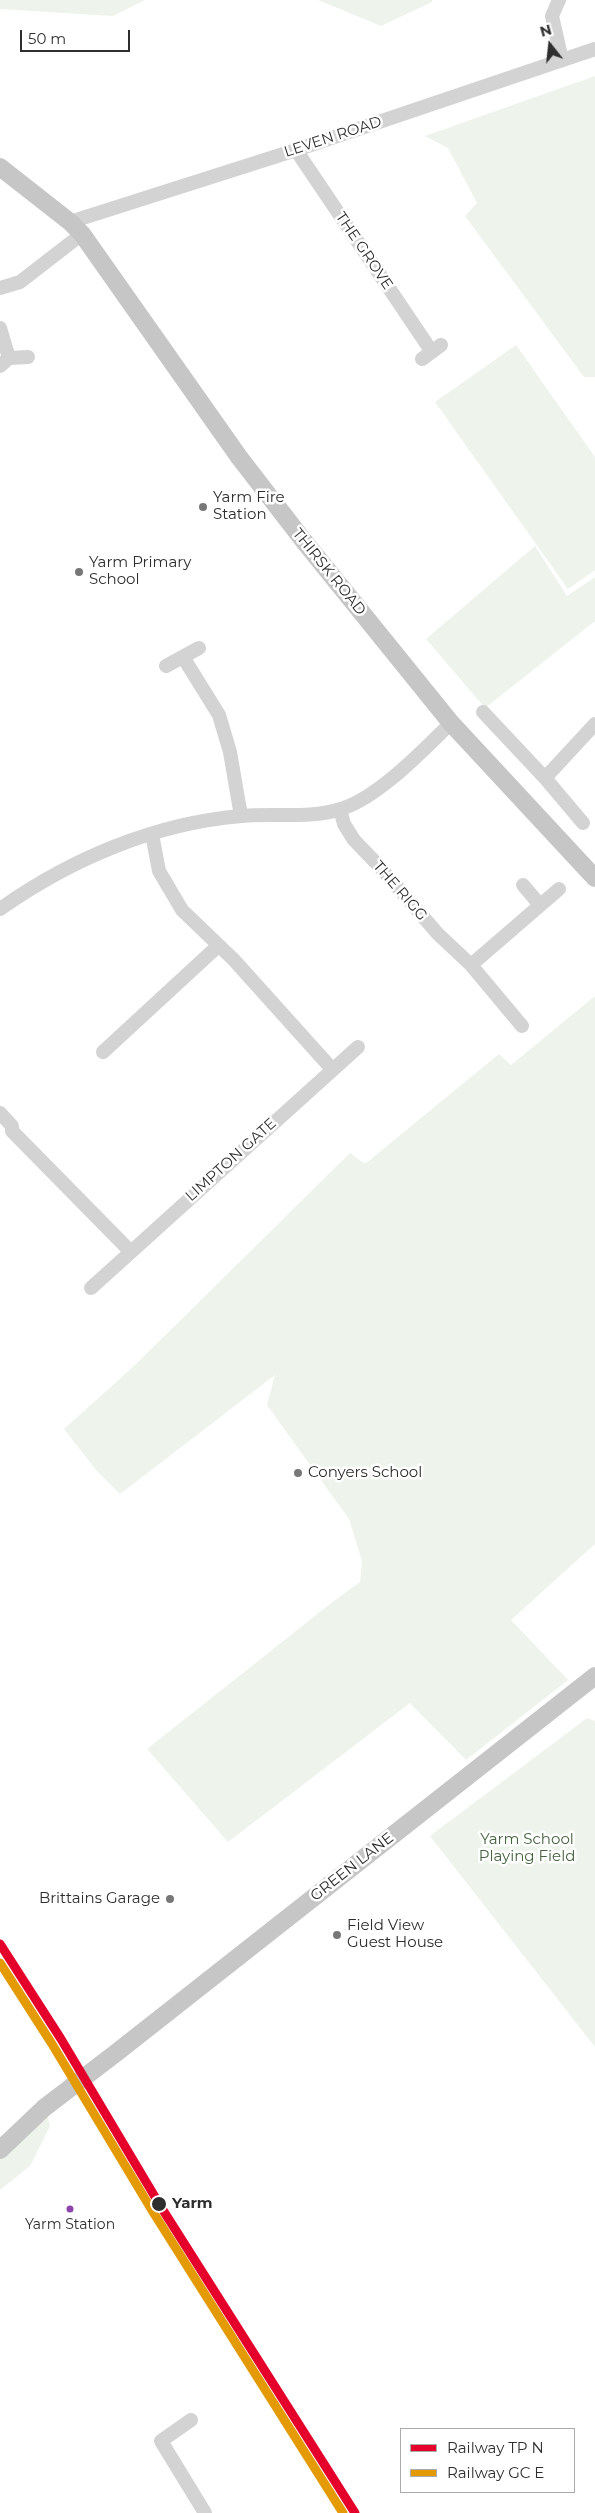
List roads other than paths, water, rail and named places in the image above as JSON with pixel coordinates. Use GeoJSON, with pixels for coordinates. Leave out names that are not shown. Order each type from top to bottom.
{"type":"FeatureCollection","features":[{"type":"Feature","properties":{"kind":"main road","name":"THIRSK ROAD"},"geometry":{"type":"LineString","coordinates":[[0,167],[76,228],[239,457],[451,724],[595,878]]}},
{"type":"Feature","properties":{"kind":"main road","name":"GREEN LANE"},"geometry":{"type":"LineString","coordinates":[[0,2150],[49,2103],[110,2058],[595,1676]]}},
{"type":"Feature","properties":{"kind":"street"},"geometry":{"type":"LineString","coordinates":[[559,0],[552,16],[562,60]]}},
{"type":"Feature","properties":{"kind":"street","name":"LEVEN ROAD"},"geometry":{"type":"LineString","coordinates":[[76,228],[296,150],[595,49]]}},
{"type":"Feature","properties":{"kind":"street","name":"THE GROVE"},"geometry":{"type":"LineString","coordinates":[[296,150],[431,352]]}},
{"type":"Feature","properties":{"kind":"street"},"geometry":{"type":"LineString","coordinates":[[0,288],[20,282],[76,228]]}},
{"type":"Feature","properties":{"kind":"street"},"geometry":{"type":"LineString","coordinates":[[0,328],[5,362],[28,357]]}},
{"type":"Feature","properties":{"kind":"street"},"geometry":{"type":"LineString","coordinates":[[166,666],[199,648]]}},
{"type":"Feature","properties":{"kind":"street"},"geometry":{"type":"LineString","coordinates":[[183,657],[219,714],[230,752],[241,816]]}},
{"type":"Feature","properties":{"kind":"street"},"geometry":{"type":"LineString","coordinates":[[483,712],[545,778],[582,823]]}},
{"type":"Feature","properties":{"kind":"street"},"geometry":{"type":"LineString","coordinates":[[0,908],[79,861],[152,834],[193,823],[241,816],[316,814],[340,809],[366,798],[451,724]]}},
{"type":"Feature","properties":{"kind":"street"},"geometry":{"type":"LineString","coordinates":[[545,778],[595,724]]}},
{"type":"Feature","properties":{"kind":"street","name":"THE RIGG"},"geometry":{"type":"LineString","coordinates":[[340,809],[344,824],[354,840],[438,934],[471,965],[522,1026]]}},
{"type":"Feature","properties":{"kind":"street"},"geometry":{"type":"LineString","coordinates":[[152,834],[159,871],[182,910],[234,960],[332,1069]]}},
{"type":"Feature","properties":{"kind":"street"},"geometry":{"type":"LineString","coordinates":[[523,885],[540,905]]}},
{"type":"Feature","properties":{"kind":"street"},"geometry":{"type":"LineString","coordinates":[[471,965],[559,889]]}},
{"type":"Feature","properties":{"kind":"street"},"geometry":{"type":"LineString","coordinates":[[102,1052],[218,946]]}},
{"type":"Feature","properties":{"kind":"street","name":"LIMPTON GATE"},"geometry":{"type":"LineString","coordinates":[[91,1288],[358,1047]]}},
{"type":"Feature","properties":{"kind":"street"},"geometry":{"type":"LineString","coordinates":[[0,1113],[12,1126],[12,1131],[130,1251]]}},
{"type":"Feature","properties":{"kind":"street"},"geometry":{"type":"LineString","coordinates":[[0,1136],[12,1126]]}},
{"type":"Feature","properties":{"kind":"street"},"geometry":{"type":"LineString","coordinates":[[191,2420],[161,2441],[205,2513]]}},
{"type":"Feature","properties":{"kind":"place","name":"Yarm Fire Station"},"geometry":{"type":"Point","coordinates":[203,507]}},
{"type":"Feature","properties":{"kind":"place","name":"Yarm Primary School"},"geometry":{"type":"Point","coordinates":[79,572]}},
{"type":"Feature","properties":{"kind":"place","name":"Conyers School"},"geometry":{"type":"Point","coordinates":[298,1473]}},
{"type":"Feature","properties":{"kind":"place","name":"Brittains Garage"},"geometry":{"type":"Point","coordinates":[170,1899]}},
{"type":"Feature","properties":{"kind":"place","name":"Field View Guest House"},"geometry":{"type":"Point","coordinates":[337,1935]}},
{"type":"Feature","properties":{"kind":"place","name":"Yarm"},"geometry":{"type":"Point","coordinates":[159,2204]}},
{"type":"Feature","properties":{"kind":"place","name":"Yarm Station"},"geometry":{"type":"Point","coordinates":[70,2209]}},
{"type":"Feature","properties":{"kind":"park label","name":"Yarm School Playing Field"},"geometry":{"type":"Point","coordinates":[527,1848]}}]}
